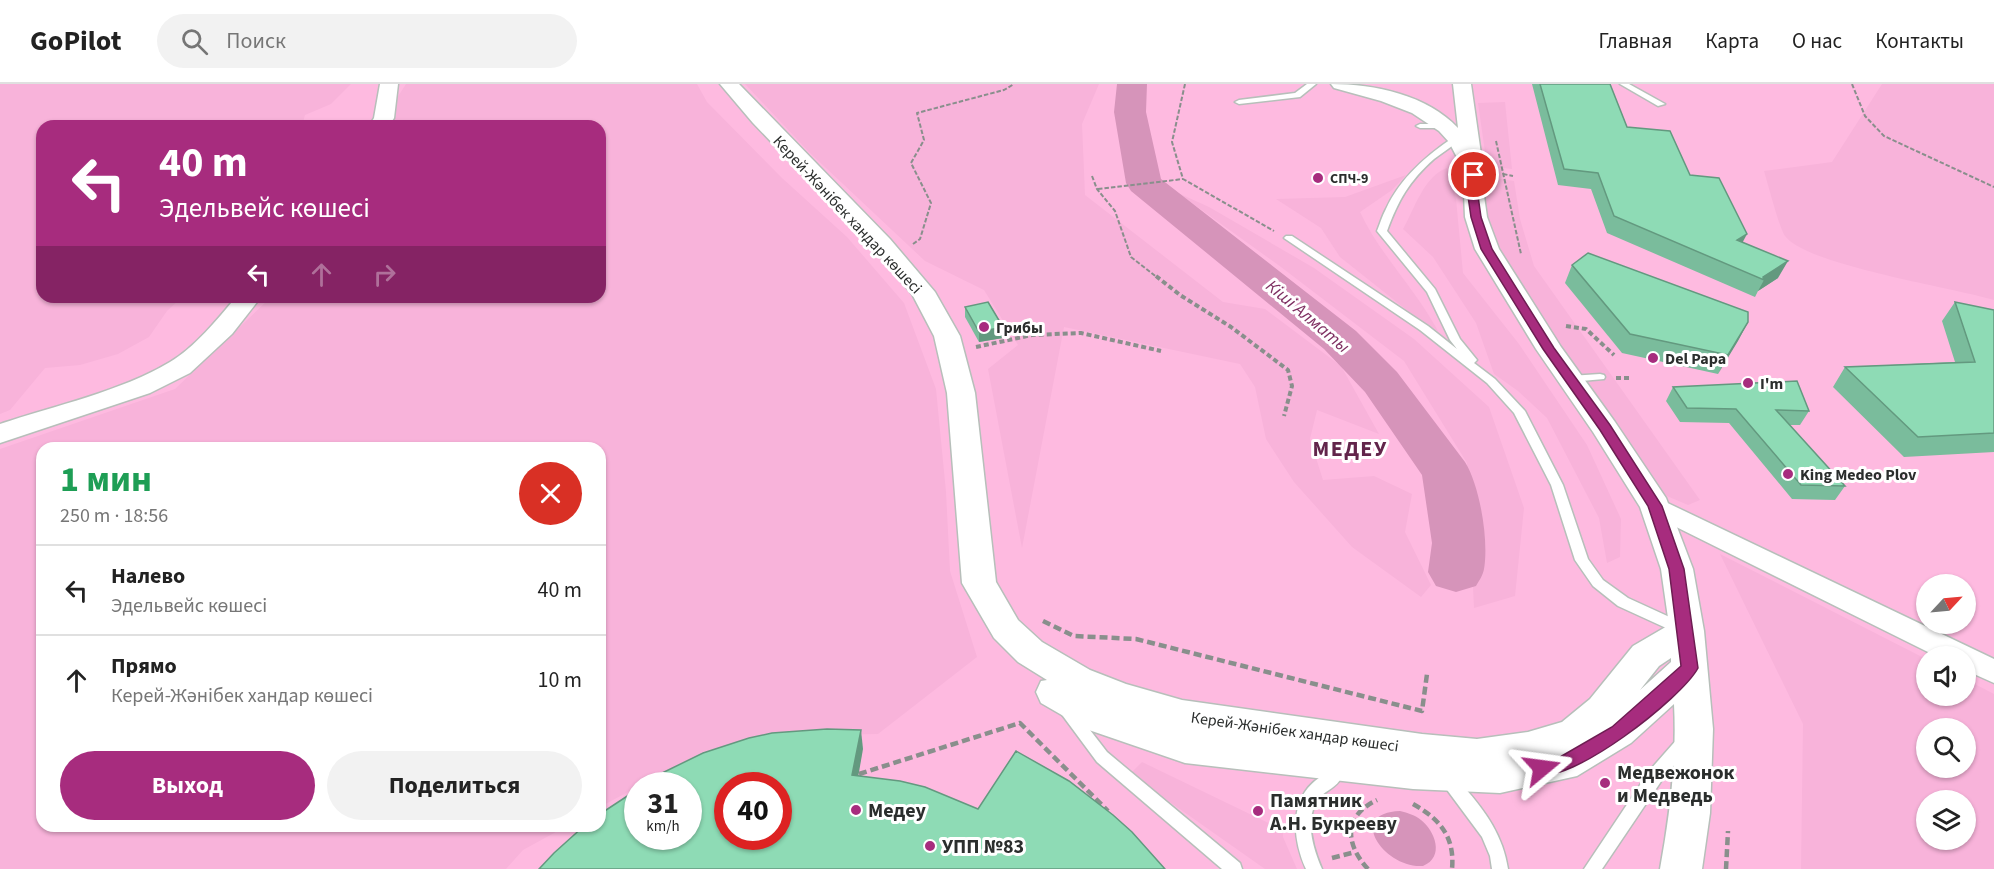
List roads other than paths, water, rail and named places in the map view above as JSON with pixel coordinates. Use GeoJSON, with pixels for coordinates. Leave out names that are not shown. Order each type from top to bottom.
{"type":"FeatureCollection","features":[{"type":"Feature","properties":{"kind":"street"},"geometry":{"type":"LineString","coordinates":[[383,120],[389,84]]}},
{"type":"Feature","properties":{"kind":"street","name":"Керей-Жәнібек хандар көшесі"},"geometry":{"type":"LineString","coordinates":[[729,84],[882,244],[928,300],[947,336],[961,393],[979,583],[1006,629],[1030,652],[1049,676],[1099,718],[1185,747],[1432,762],[1500,776],[1563,764],[1618,732],[1689,668]]}},
{"type":"Feature","properties":{"kind":"street"},"geometry":{"type":"LineString","coordinates":[[1340,84],[1395,99],[1428,123],[1457,139],[1474,175]]}},
{"type":"Feature","properties":{"kind":"street"},"geometry":{"type":"LineString","coordinates":[[1462,84],[1474,175],[1473,196],[1476,217],[1487,249],[1654,506],[1677,569],[1686,631],[1694,729],[1690,813],[1681,869]]}},
{"type":"Feature","properties":{"kind":"street"},"geometry":{"type":"LineString","coordinates":[[0,434],[140,387],[181,367],[224,329],[244,303]]}},
{"type":"Feature","properties":{"kind":"street"},"geometry":{"type":"LineString","coordinates":[[1654,506],[1942,646]]}},
{"type":"Feature","properties":{"kind":"street","name":"Керей-Жәнібек хандар көшесі"},"geometry":{"type":"LineString","coordinates":[[1432,762],[1528,748],[1574,734],[1603,710],[1646,656],[1686,631]]}},
{"type":"Feature","properties":{"kind":"street"},"geometry":{"type":"LineString","coordinates":[[1976,663],[1994,672]]}},
{"type":"Feature","properties":{"kind":"lane"},"geometry":{"type":"LineString","coordinates":[[1239,102],[1297,95],[1312,84]]}},
{"type":"Feature","properties":{"kind":"lane"},"geometry":{"type":"LineString","coordinates":[[1624,84],[1661,104]]}},
{"type":"Feature","properties":{"kind":"lane"},"geometry":{"type":"LineString","coordinates":[[1457,139],[1435,153],[1419,170],[1393,203],[1382,231],[1432,291],[1455,340],[1519,411],[1557,485],[1582,560],[1598,583],[1623,602],[1686,631]]}},
{"type":"Feature","properties":{"kind":"lane"},"geometry":{"type":"LineString","coordinates":[[1289,238],[1424,328],[1491,381]]}},
{"type":"Feature","properties":{"kind":"lane"},"geometry":{"type":"LineString","coordinates":[[1570,379],[1600,377]]}},
{"type":"Feature","properties":{"kind":"lane"},"geometry":{"type":"LineString","coordinates":[[1049,676],[1078,728],[1102,757],[1234,869]]}},
{"type":"Feature","properties":{"kind":"lane"},"geometry":{"type":"LineString","coordinates":[[1592,869],[1656,775],[1694,729]]}},
{"type":"Feature","properties":{"kind":"lane"},"geometry":{"type":"LineString","coordinates":[[1432,762],[1471,807],[1493,839],[1500,858],[1500,869]]}},
{"type":"Feature","properties":{"kind":"lane"},"geometry":{"type":"LineString","coordinates":[[1314,869],[1305,848],[1303,817],[1314,793],[1333,778]]}},
{"type":"Feature","properties":{"kind":"waterway","name":"Кіші Алматы"},"geometry":{"type":"LineString","coordinates":[[1132,84],[1130,112],[1144,183],[1340,340],[1381,382],[1447,474],[1459,543],[1456,572]]}},
{"type":"Feature","properties":{"kind":"place","name":"СПЧ-9"},"geometry":{"type":"Point","coordinates":[1318,178]}},
{"type":"Feature","properties":{"kind":"place","name":"Грибы"},"geometry":{"type":"Point","coordinates":[984,327]}},
{"type":"Feature","properties":{"kind":"place","name":"Del Papa"},"geometry":{"type":"Point","coordinates":[1653,358]}},
{"type":"Feature","properties":{"kind":"place","name":"I'm"},"geometry":{"type":"Point","coordinates":[1748,383]}},
{"type":"Feature","properties":{"kind":"place","name":"King Medeo Plov"},"geometry":{"type":"Point","coordinates":[1788,474]}},
{"type":"Feature","properties":{"kind":"place","name":"Медвежонок и Медведь"},"geometry":{"type":"Point","coordinates":[1605,783]}},
{"type":"Feature","properties":{"kind":"place","name":"Медеу"},"geometry":{"type":"Point","coordinates":[856,810]}},
{"type":"Feature","properties":{"kind":"place","name":"Памятник А.Н. Букрееву"},"geometry":{"type":"Point","coordinates":[1258,811]}},
{"type":"Feature","properties":{"kind":"place","name":"УПП №83"},"geometry":{"type":"Point","coordinates":[930,846]}},
{"type":"Feature","properties":{"kind":"district","name":"МЕДЕУ"},"geometry":{"type":"Point","coordinates":[1350,448]}}]}
